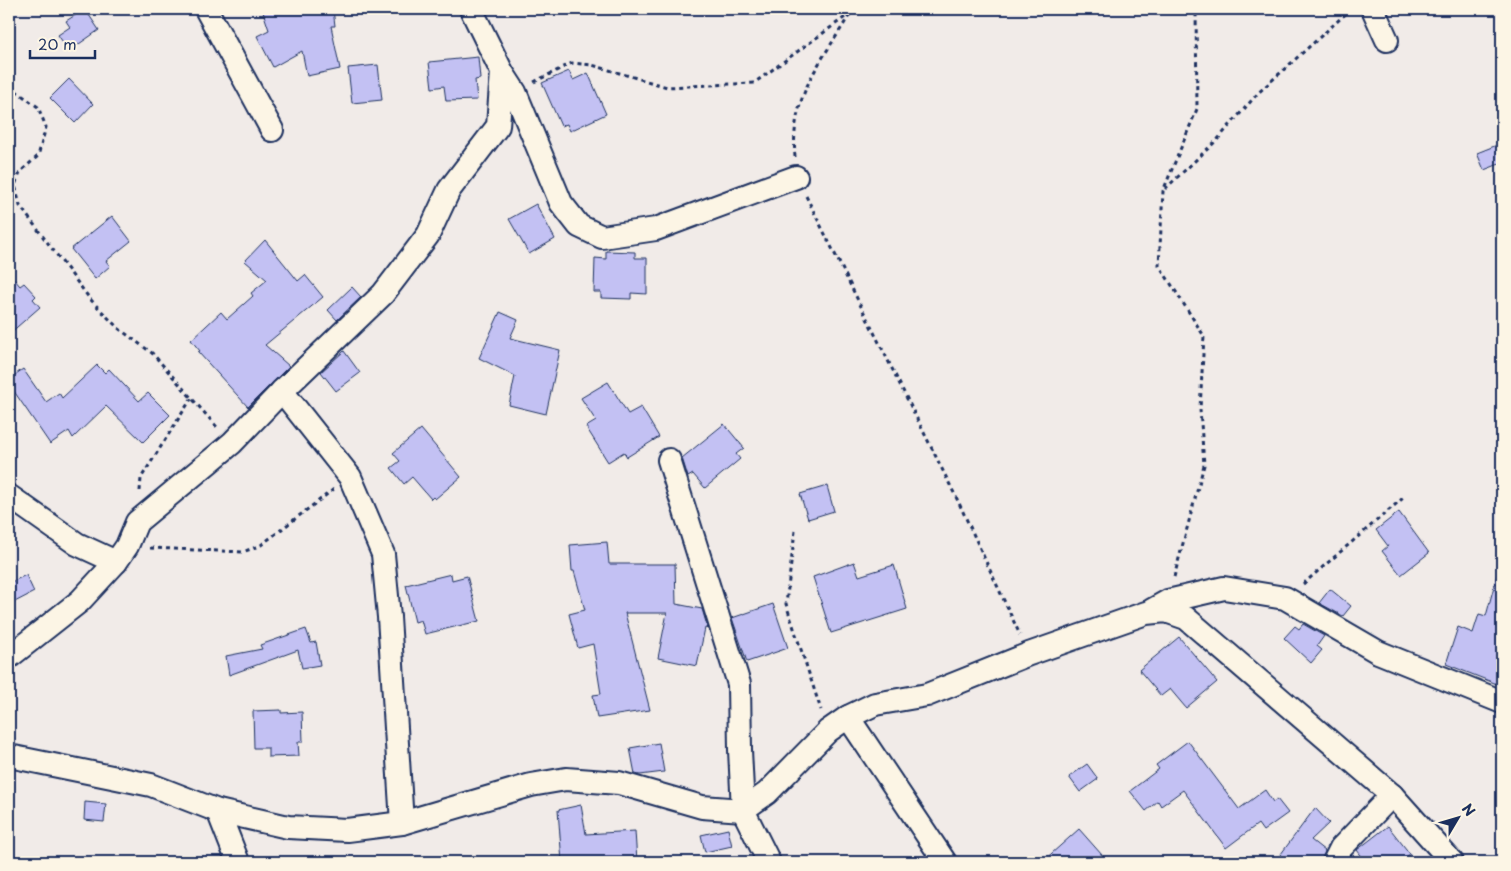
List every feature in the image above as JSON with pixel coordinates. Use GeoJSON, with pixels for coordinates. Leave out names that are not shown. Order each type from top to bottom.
{"type":"FeatureCollection","features":[{"type":"Feature","properties":{"kind":"street"},"geometry":{"type":"LineString","coordinates":[[206,9],[272,130]]}},
{"type":"Feature","properties":{"kind":"street"},"geometry":{"type":"LineString","coordinates":[[471,9],[514,92],[561,203],[580,226],[602,237],[656,229],[796,177]]}},
{"type":"Feature","properties":{"kind":"street"},"geometry":{"type":"LineString","coordinates":[[1373,9],[1387,40]]}},
{"type":"Feature","properties":{"kind":"street"},"geometry":{"type":"LineString","coordinates":[[9,657],[80,601],[122,554],[137,522],[232,443],[282,391],[383,294],[428,235],[449,190],[498,126],[502,72]]}},
{"type":"Feature","properties":{"kind":"street"},"geometry":{"type":"LineString","coordinates":[[282,391],[350,477],[383,554],[389,617],[402,823]]}},
{"type":"Feature","properties":{"kind":"street"},"geometry":{"type":"LineString","coordinates":[[669,460],[739,684],[743,810],[769,862]]}},
{"type":"Feature","properties":{"kind":"street"},"geometry":{"type":"LineString","coordinates":[[9,496],[77,544],[122,554]]}},
{"type":"Feature","properties":{"kind":"street"},"geometry":{"type":"LineString","coordinates":[[9,756],[151,785],[218,811],[288,826],[347,830],[402,823],[531,785],[566,780],[619,783],[702,807],[743,810],[768,793],[828,731],[875,704],[927,695],[1029,654],[1146,613],[1168,601],[1224,588],[1285,598],[1378,652],[1502,702]]}},
{"type":"Feature","properties":{"kind":"street"},"geometry":{"type":"LineString","coordinates":[[1146,613],[1166,610],[1186,618],[1392,795],[1452,862]]}},
{"type":"Feature","properties":{"kind":"street"},"geometry":{"type":"LineString","coordinates":[[848,718],[945,862]]}},
{"type":"Feature","properties":{"kind":"street"},"geometry":{"type":"LineString","coordinates":[[1334,862],[1341,848],[1392,795]]}},
{"type":"Feature","properties":{"kind":"street"},"geometry":{"type":"LineString","coordinates":[[218,811],[238,862]]}},
{"type":"Feature","properties":{"kind":"path"},"geometry":{"type":"LineString","coordinates":[[853,9],[814,72],[799,105],[794,141],[796,177],[958,501],[1029,654]]}},
{"type":"Feature","properties":{"kind":"path"},"geometry":{"type":"LineString","coordinates":[[1168,601],[1204,465],[1200,409],[1204,336],[1159,265],[1163,191],[1197,109],[1196,9]]}},
{"type":"Feature","properties":{"kind":"path"},"geometry":{"type":"LineString","coordinates":[[1163,191],[1218,139],[1258,93],[1351,9]]}},
{"type":"Feature","properties":{"kind":"path"},"geometry":{"type":"LineString","coordinates":[[514,92],[572,64],[592,65],[667,88],[754,82],[851,13]]}},
{"type":"Feature","properties":{"kind":"path"},"geometry":{"type":"LineString","coordinates":[[9,86],[38,107],[46,127],[38,156],[20,172],[15,185],[20,206],[90,299],[118,328],[152,353],[232,443]]}},
{"type":"Feature","properties":{"kind":"path"},"geometry":{"type":"LineString","coordinates":[[137,522],[141,478],[191,399]]}},
{"type":"Feature","properties":{"kind":"path"},"geometry":{"type":"LineString","coordinates":[[122,554],[243,552],[261,545],[350,477]]}},
{"type":"Feature","properties":{"kind":"path"},"geometry":{"type":"LineString","coordinates":[[1285,598],[1309,580],[1403,498]]}},
{"type":"Feature","properties":{"kind":"path"},"geometry":{"type":"LineString","coordinates":[[795,531],[786,604],[828,731]]}},
{"type":"Feature","properties":{"kind":"building"},"geometry":{"type":"Polygon","coordinates":[[[85,9],[99,30],[69,51],[58,35],[70,27],[66,21],[85,9]]]}},
{"type":"Feature","properties":{"kind":"building"},"geometry":{"type":"Polygon","coordinates":[[[262,9],[333,9],[335,26],[331,26],[340,69],[307,76],[302,51],[273,67],[257,36],[269,30],[262,9]]]}},
{"type":"Feature","properties":{"kind":"building"},"geometry":{"type":"Polygon","coordinates":[[[478,57],[480,79],[475,80],[477,100],[446,101],[444,86],[432,88],[429,62],[478,57]]]}},
{"type":"Feature","properties":{"kind":"building"},"geometry":{"type":"Polygon","coordinates":[[[378,65],[382,100],[352,103],[348,68],[378,65]]]}},
{"type":"Feature","properties":{"kind":"building"},"geometry":{"type":"Polygon","coordinates":[[[569,71],[573,80],[588,73],[606,114],[570,131],[567,124],[561,126],[542,83],[569,71]]]}},
{"type":"Feature","properties":{"kind":"building"},"geometry":{"type":"Polygon","coordinates":[[[69,79],[93,104],[75,123],[50,98],[69,79]]]}},
{"type":"Feature","properties":{"kind":"building"},"geometry":{"type":"Polygon","coordinates":[[[1502,143],[1502,163],[1484,170],[1477,153],[1502,143]]]}},
{"type":"Feature","properties":{"kind":"building"},"geometry":{"type":"Polygon","coordinates":[[[536,204],[555,239],[529,254],[509,219],[536,204]]]}},
{"type":"Feature","properties":{"kind":"building"},"geometry":{"type":"Polygon","coordinates":[[[112,216],[131,241],[106,261],[110,266],[95,279],[71,249],[112,216]]]}},
{"type":"Feature","properties":{"kind":"building"},"geometry":{"type":"Polygon","coordinates":[[[265,240],[298,281],[305,275],[323,297],[265,345],[289,366],[248,407],[198,352],[200,351],[191,340],[221,312],[227,319],[253,296],[251,293],[267,280],[245,261],[265,240]]]}},
{"type":"Feature","properties":{"kind":"building"},"geometry":{"type":"Polygon","coordinates":[[[606,251],[635,252],[635,258],[647,258],[647,294],[631,293],[631,299],[601,298],[601,292],[594,292],[595,258],[606,259],[606,251]]]}},
{"type":"Feature","properties":{"kind":"building"},"geometry":{"type":"Polygon","coordinates":[[[9,273],[20,286],[24,283],[36,296],[33,299],[40,307],[9,334],[9,273]]]}},
{"type":"Feature","properties":{"kind":"building"},"geometry":{"type":"Polygon","coordinates":[[[352,287],[361,297],[337,320],[328,310],[352,287]]]}},
{"type":"Feature","properties":{"kind":"building"},"geometry":{"type":"Polygon","coordinates":[[[500,312],[518,320],[510,338],[560,350],[546,414],[509,405],[515,376],[479,358],[500,312]]]}},
{"type":"Feature","properties":{"kind":"building"},"geometry":{"type":"Polygon","coordinates":[[[344,351],[360,373],[336,391],[321,372],[344,351]]]}},
{"type":"Feature","properties":{"kind":"building"},"geometry":{"type":"Polygon","coordinates":[[[97,365],[105,373],[109,369],[139,401],[148,393],[170,415],[143,442],[106,406],[73,438],[69,431],[50,444],[9,384],[9,379],[23,369],[46,402],[59,393],[62,398],[97,365]]]}},
{"type":"Feature","properties":{"kind":"building"},"geometry":{"type":"Polygon","coordinates":[[[608,382],[628,414],[641,407],[659,437],[627,457],[624,452],[608,462],[586,427],[596,421],[581,398],[608,382]]]}},
{"type":"Feature","properties":{"kind":"building"},"geometry":{"type":"Polygon","coordinates":[[[724,424],[744,448],[736,454],[740,459],[705,488],[693,474],[688,477],[682,458],[724,424]]]}},
{"type":"Feature","properties":{"kind":"building"},"geometry":{"type":"Polygon","coordinates":[[[421,429],[461,477],[435,499],[433,497],[431,499],[412,477],[404,484],[391,468],[400,461],[393,453],[421,429]]]}},
{"type":"Feature","properties":{"kind":"building"},"geometry":{"type":"Polygon","coordinates":[[[827,486],[834,511],[808,519],[800,494],[827,486]]]}},
{"type":"Feature","properties":{"kind":"building"},"geometry":{"type":"Polygon","coordinates":[[[1399,512],[1429,553],[1401,575],[1382,551],[1388,546],[1376,530],[1399,512]]]}},
{"type":"Feature","properties":{"kind":"building"},"geometry":{"type":"Polygon","coordinates":[[[607,542],[609,564],[675,564],[676,604],[702,609],[708,629],[705,628],[697,666],[658,658],[667,613],[625,613],[650,710],[597,718],[593,695],[601,694],[593,644],[578,648],[569,614],[585,610],[574,571],[572,571],[570,545],[607,542]]]}},
{"type":"Feature","properties":{"kind":"building"},"geometry":{"type":"Polygon","coordinates":[[[854,562],[859,576],[894,565],[907,609],[831,633],[813,577],[854,562]]]}},
{"type":"Feature","properties":{"kind":"building"},"geometry":{"type":"Polygon","coordinates":[[[451,574],[452,580],[467,576],[479,621],[425,634],[421,620],[415,622],[406,585],[451,574]]]}},
{"type":"Feature","properties":{"kind":"building"},"geometry":{"type":"Polygon","coordinates":[[[26,575],[34,592],[9,605],[9,583],[26,575]]]}},
{"type":"Feature","properties":{"kind":"building"},"geometry":{"type":"Polygon","coordinates":[[[1497,575],[1502,576],[1502,686],[1446,664],[1458,627],[1473,633],[1479,614],[1486,616],[1497,575]]]}},
{"type":"Feature","properties":{"kind":"building"},"geometry":{"type":"Polygon","coordinates":[[[1330,589],[1351,606],[1343,616],[1319,603],[1330,589]]]}},
{"type":"Feature","properties":{"kind":"building"},"geometry":{"type":"Polygon","coordinates":[[[773,604],[788,648],[747,662],[732,618],[773,604]]]}},
{"type":"Feature","properties":{"kind":"building"},"geometry":{"type":"Polygon","coordinates":[[[1303,624],[1324,636],[1317,646],[1322,650],[1311,663],[1284,638],[1295,626],[1299,629],[1303,624]]]}},
{"type":"Feature","properties":{"kind":"building"},"geometry":{"type":"Polygon","coordinates":[[[306,629],[311,643],[316,642],[320,665],[302,668],[298,650],[229,675],[226,656],[262,649],[260,645],[306,629]]]}},
{"type":"Feature","properties":{"kind":"building"},"geometry":{"type":"Polygon","coordinates":[[[1179,637],[1217,682],[1186,708],[1170,689],[1161,696],[1139,670],[1179,637]]]}},
{"type":"Feature","properties":{"kind":"building"},"geometry":{"type":"Polygon","coordinates":[[[281,710],[281,713],[302,712],[303,742],[298,742],[299,756],[268,757],[268,748],[254,748],[253,711],[281,710]]]}},
{"type":"Feature","properties":{"kind":"building"},"geometry":{"type":"Polygon","coordinates":[[[1188,741],[1239,809],[1265,790],[1273,802],[1277,799],[1288,813],[1263,831],[1258,824],[1226,848],[1183,790],[1161,806],[1158,801],[1146,811],[1130,791],[1159,769],[1156,765],[1188,741]]]}},
{"type":"Feature","properties":{"kind":"building"},"geometry":{"type":"Polygon","coordinates":[[[659,743],[664,772],[635,774],[630,748],[659,743]]]}},
{"type":"Feature","properties":{"kind":"building"},"geometry":{"type":"Polygon","coordinates":[[[1087,764],[1098,779],[1080,792],[1069,777],[1087,764]]]}},
{"type":"Feature","properties":{"kind":"building"},"geometry":{"type":"Polygon","coordinates":[[[85,802],[106,804],[104,822],[84,820],[85,802]]]}},
{"type":"Feature","properties":{"kind":"building"},"geometry":{"type":"Polygon","coordinates":[[[581,805],[586,834],[635,831],[637,862],[562,862],[558,810],[581,805]]]}},
{"type":"Feature","properties":{"kind":"building"},"geometry":{"type":"Polygon","coordinates":[[[1315,808],[1329,823],[1311,840],[1325,851],[1321,862],[1275,862],[1315,808]]]}},
{"type":"Feature","properties":{"kind":"building"},"geometry":{"type":"Polygon","coordinates":[[[1388,826],[1410,854],[1399,862],[1366,862],[1357,850],[1388,826]]]}},
{"type":"Feature","properties":{"kind":"building"},"geometry":{"type":"Polygon","coordinates":[[[728,829],[732,846],[705,852],[701,835],[728,829]]]}},
{"type":"Feature","properties":{"kind":"building"},"geometry":{"type":"Polygon","coordinates":[[[1079,829],[1102,855],[1092,862],[1042,862],[1079,829]]]}}]}
